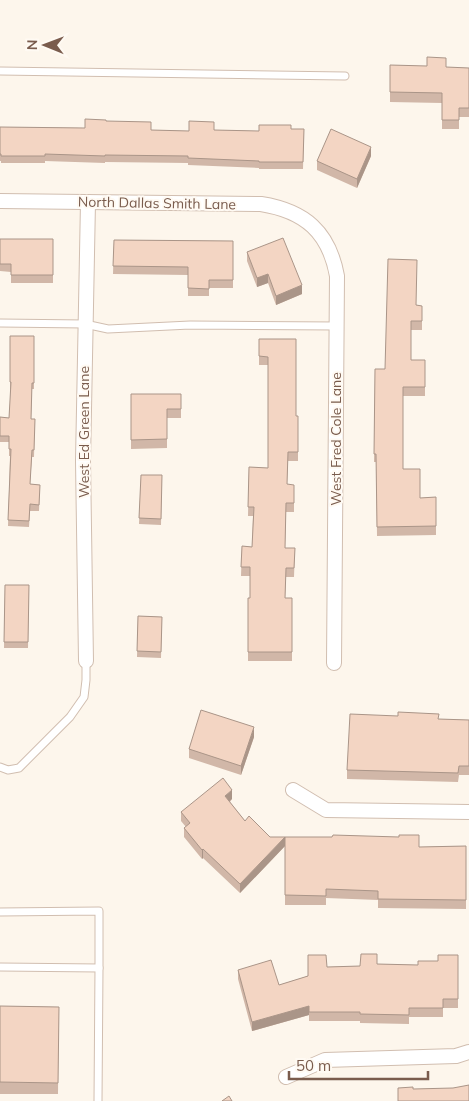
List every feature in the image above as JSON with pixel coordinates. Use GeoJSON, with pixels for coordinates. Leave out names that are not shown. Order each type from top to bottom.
{"type":"FeatureCollection","features":[{"type":"Feature","properties":{"kind":"street","name":"North Dallas Smith Lane"},"geometry":{"type":"LineString","coordinates":[[0,201],[261,204],[276,206],[290,211],[310,223]]}},
{"type":"Feature","properties":{"kind":"street","name":"West Ed Green Lane"},"geometry":{"type":"LineString","coordinates":[[86,661],[83,461],[88,202]]}},
{"type":"Feature","properties":{"kind":"street","name":"West Fred Cole Lane"},"geometry":{"type":"LineString","coordinates":[[310,223],[326,244],[334,261],[337,276],[334,663]]}},
{"type":"Feature","properties":{"kind":"street"},"geometry":{"type":"LineString","coordinates":[[293,790],[326,810],[469,812]]}},
{"type":"Feature","properties":{"kind":"street"},"geometry":{"type":"LineString","coordinates":[[286,1077],[325,1060],[456,1056],[469,1052]]}},
{"type":"Feature","properties":{"kind":"lane"},"geometry":{"type":"LineString","coordinates":[[0,72],[345,76]]}},
{"type":"Feature","properties":{"kind":"lane"},"geometry":{"type":"LineString","coordinates":[[0,322],[85,324],[108,329],[190,325],[337,326]]}},
{"type":"Feature","properties":{"kind":"lane"},"geometry":{"type":"LineString","coordinates":[[0,767],[8,770],[19,768],[70,716],[84,697],[86,661]]}},
{"type":"Feature","properties":{"kind":"lane"},"geometry":{"type":"LineString","coordinates":[[0,912],[99,911],[98,1101]]}},
{"type":"Feature","properties":{"kind":"lane"},"geometry":{"type":"LineString","coordinates":[[0,967],[99,968]]}},
{"type":"Feature","properties":{"kind":"building"},"geometry":{"type":"Polygon","coordinates":[[[427,57],[446,58],[446,67],[469,68],[469,108],[459,108],[459,120],[442,120],[442,93],[390,92],[390,65],[427,66],[427,57]]]}},
{"type":"Feature","properties":{"kind":"building"},"geometry":{"type":"Polygon","coordinates":[[[85,119],[151,122],[151,130],[189,131],[189,121],[214,122],[214,130],[259,131],[259,125],[291,125],[291,129],[304,129],[303,162],[259,162],[188,158],[188,156],[45,154],[45,156],[1,156],[0,154],[0,127],[85,128],[85,119]]]}},
{"type":"Feature","properties":{"kind":"building"},"geometry":{"type":"Polygon","coordinates":[[[331,129],[371,147],[357,179],[317,161],[331,129]]]}},
{"type":"Feature","properties":{"kind":"building"},"geometry":{"type":"Polygon","coordinates":[[[283,238],[302,285],[276,296],[268,274],[257,278],[247,252],[283,238]]]}},
{"type":"Feature","properties":{"kind":"building"},"geometry":{"type":"Polygon","coordinates":[[[0,239],[53,239],[53,275],[11,275],[11,264],[0,264],[0,239]]]}},
{"type":"Feature","properties":{"kind":"building"},"geometry":{"type":"Polygon","coordinates":[[[114,240],[233,241],[233,280],[209,280],[209,289],[188,288],[188,267],[113,266],[114,240]]]}},
{"type":"Feature","properties":{"kind":"building"},"geometry":{"type":"Polygon","coordinates":[[[388,259],[417,260],[416,305],[422,306],[422,321],[411,321],[411,360],[425,360],[425,387],[403,387],[403,469],[420,469],[420,498],[436,497],[436,526],[377,527],[376,454],[374,454],[375,369],[385,369],[388,259]]]}},
{"type":"Feature","properties":{"kind":"building"},"geometry":{"type":"Polygon","coordinates":[[[10,336],[34,336],[34,383],[32,383],[31,419],[35,419],[30,484],[40,485],[39,505],[30,504],[29,521],[8,520],[11,449],[9,449],[9,436],[0,436],[0,417],[9,418],[11,382],[10,336]]]}},
{"type":"Feature","properties":{"kind":"building"},"geometry":{"type":"Polygon","coordinates":[[[259,339],[296,339],[298,452],[288,452],[287,484],[294,485],[294,503],[286,503],[285,548],[295,548],[294,568],[286,568],[285,598],[292,598],[292,652],[248,652],[250,567],[241,567],[242,546],[252,547],[254,507],[248,507],[249,467],[268,468],[268,357],[259,356],[259,339]]]}},
{"type":"Feature","properties":{"kind":"building"},"geometry":{"type":"Polygon","coordinates":[[[131,394],[181,394],[181,409],[167,409],[167,439],[131,440],[131,394]]]}},
{"type":"Feature","properties":{"kind":"building"},"geometry":{"type":"Polygon","coordinates":[[[141,475],[162,475],[161,519],[139,518],[141,475]]]}},
{"type":"Feature","properties":{"kind":"building"},"geometry":{"type":"Polygon","coordinates":[[[5,585],[29,585],[28,642],[4,642],[5,585]]]}},
{"type":"Feature","properties":{"kind":"building"},"geometry":{"type":"Polygon","coordinates":[[[138,616],[162,617],[161,652],[137,651],[138,616]]]}},
{"type":"Feature","properties":{"kind":"building"},"geometry":{"type":"Polygon","coordinates":[[[201,710],[254,727],[241,766],[189,749],[201,710]]]}},
{"type":"Feature","properties":{"kind":"building"},"geometry":{"type":"Polygon","coordinates":[[[398,712],[439,714],[438,719],[469,720],[469,766],[459,766],[458,773],[347,770],[350,714],[398,716],[398,712]]]}},
{"type":"Feature","properties":{"kind":"building"},"geometry":{"type":"Polygon","coordinates":[[[223,778],[232,790],[225,796],[245,821],[249,816],[270,837],[285,837],[240,884],[202,850],[184,828],[190,823],[181,812],[223,778]]]}},
{"type":"Feature","properties":{"kind":"building"},"geometry":{"type":"Polygon","coordinates":[[[333,835],[399,837],[399,835],[419,835],[419,847],[466,846],[466,900],[378,899],[378,891],[326,889],[326,896],[285,895],[285,837],[332,837],[333,835]]]}},
{"type":"Feature","properties":{"kind":"building"},"geometry":{"type":"Polygon","coordinates":[[[361,954],[377,954],[377,964],[418,965],[418,961],[438,961],[438,955],[458,955],[458,999],[443,999],[443,1008],[409,1008],[409,1015],[360,1014],[360,1012],[309,1012],[309,1006],[252,1022],[238,970],[271,960],[279,985],[308,976],[308,955],[326,955],[327,967],[360,966],[361,954]]]}},
{"type":"Feature","properties":{"kind":"building"},"geometry":{"type":"Polygon","coordinates":[[[0,1006],[59,1007],[58,1083],[0,1082],[0,1006]]]}},
{"type":"Feature","properties":{"kind":"building"},"geometry":{"type":"Polygon","coordinates":[[[469,1085],[469,1101],[398,1101],[398,1088],[453,1088],[469,1085]]]}},
{"type":"Feature","properties":{"kind":"building"},"geometry":{"type":"Polygon","coordinates":[[[229,1096],[232,1101],[222,1101],[229,1096]]]}}]}
